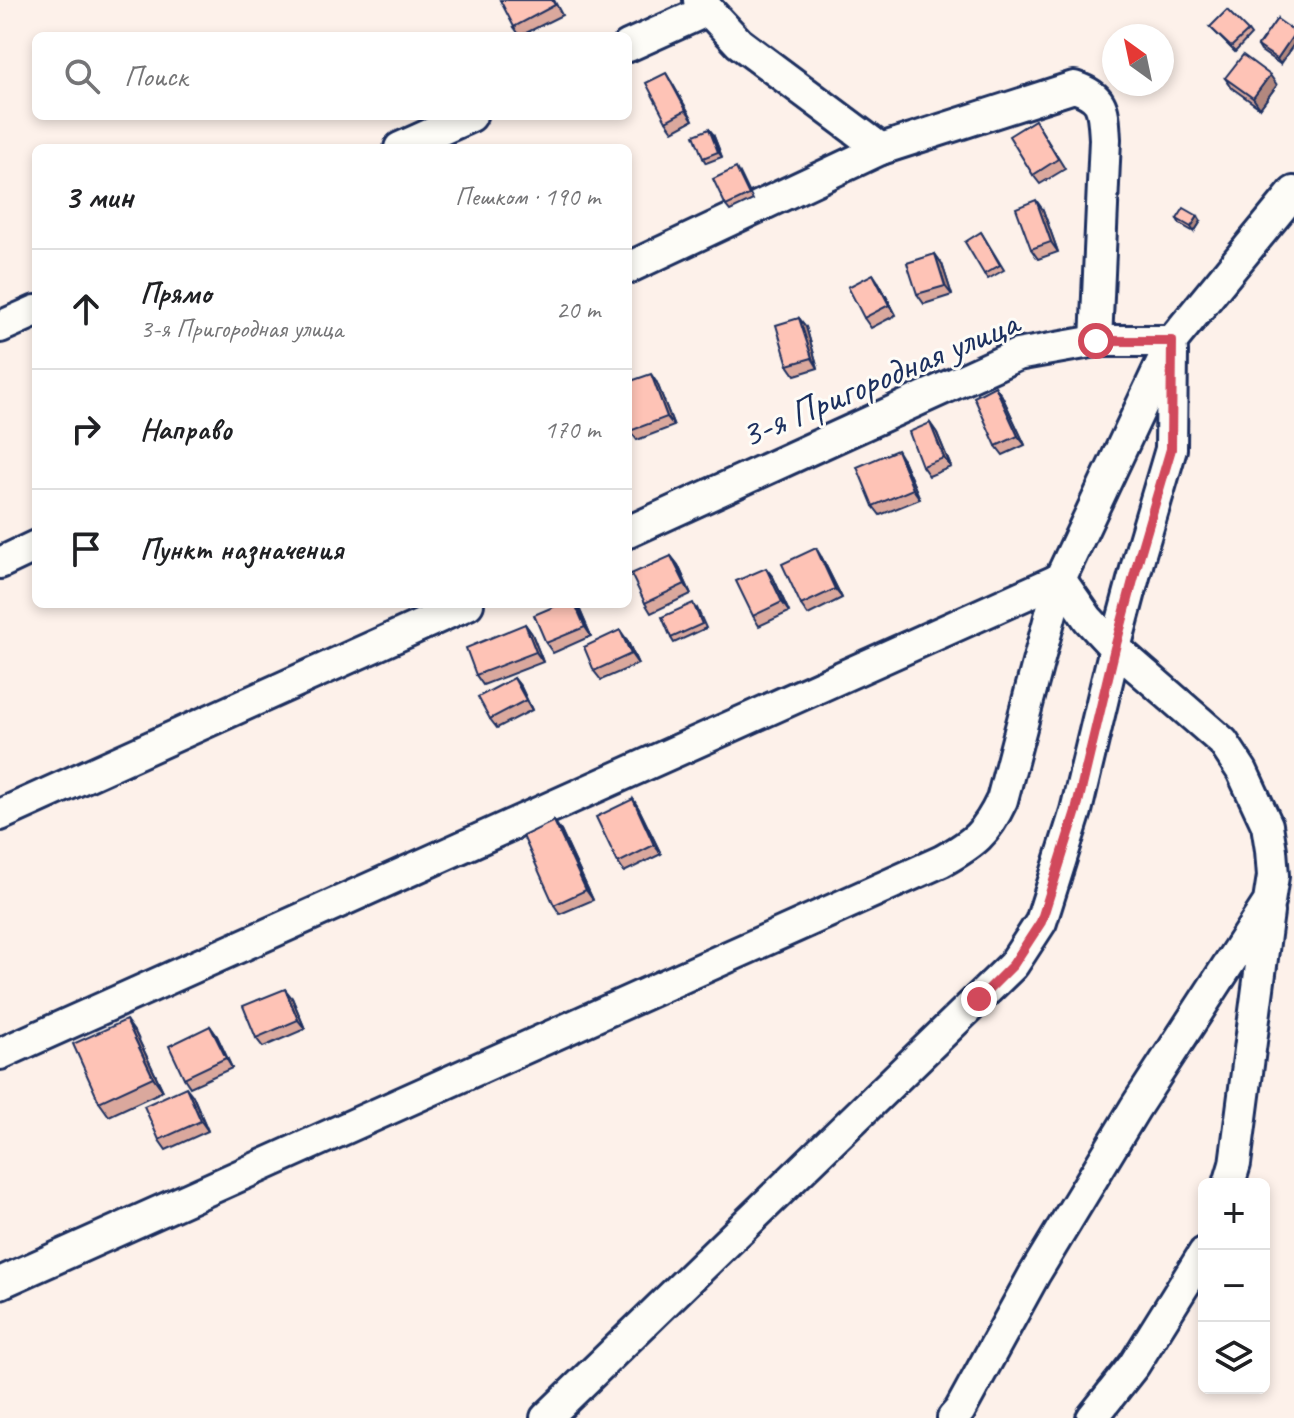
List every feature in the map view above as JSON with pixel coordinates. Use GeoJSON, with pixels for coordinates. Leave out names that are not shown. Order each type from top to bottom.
{"type":"FeatureCollection","features":[{"type":"Feature","properties":{"kind":"street"},"geometry":{"type":"LineString","coordinates":[[632,44],[703,5],[739,43],[881,149]]}},
{"type":"Feature","properties":{"kind":"street"},"geometry":{"type":"LineString","coordinates":[[632,266],[881,149],[1074,87],[1094,95],[1103,112],[1105,139],[1096,341]]}},
{"type":"Feature","properties":{"kind":"street"},"geometry":{"type":"LineString","coordinates":[[409,144],[462,120]]}},
{"type":"Feature","properties":{"kind":"street"},"geometry":{"type":"LineString","coordinates":[[0,1283],[928,868],[978,839],[993,820],[1002,800],[1060,579],[1172,341],[1294,192]]}},
{"type":"Feature","properties":{"kind":"street"},"geometry":{"type":"LineString","coordinates":[[0,327],[32,313]]}},
{"type":"Feature","properties":{"kind":"street","name":"3-я Пригородная улица"},"geometry":{"type":"LineString","coordinates":[[632,530],[1017,355],[1096,341],[1172,341]]}},
{"type":"Feature","properties":{"kind":"street"},"geometry":{"type":"LineString","coordinates":[[546,1418],[1013,965],[1041,922],[1076,811],[1115,648],[1171,449],[1172,341]]}},
{"type":"Feature","properties":{"kind":"street"},"geometry":{"type":"LineString","coordinates":[[0,563],[32,548]]}},
{"type":"Feature","properties":{"kind":"street"},"geometry":{"type":"LineString","coordinates":[[1060,579],[1088,619],[1115,648],[1223,742],[1242,771],[1267,825],[1273,876],[1231,1178]]}},
{"type":"Feature","properties":{"kind":"street"},"geometry":{"type":"LineString","coordinates":[[0,1054],[1060,579]]}},
{"type":"Feature","properties":{"kind":"street"},"geometry":{"type":"LineString","coordinates":[[0,815],[459,608]]}},
{"type":"Feature","properties":{"kind":"street"},"geometry":{"type":"LineString","coordinates":[[953,1418],[1034,1275],[1135,1108],[1269,902]]}},
{"type":"Feature","properties":{"kind":"street"},"geometry":{"type":"LineString","coordinates":[[1092,1418],[1134,1365],[1198,1263]]}},
{"type":"Feature","properties":{"kind":"building"},"geometry":{"type":"Polygon","coordinates":[[[500,0],[552,0],[555,5],[514,27],[500,0]]]}},
{"type":"Feature","properties":{"kind":"building"},"geometry":{"type":"Polygon","coordinates":[[[1227,10],[1248,31],[1231,47],[1210,27],[1227,10]]]}},
{"type":"Feature","properties":{"kind":"building"},"geometry":{"type":"Polygon","coordinates":[[[1277,19],[1294,34],[1277,59],[1258,46],[1277,19]]]}},
{"type":"Feature","properties":{"kind":"building"},"geometry":{"type":"Polygon","coordinates":[[[1243,55],[1270,75],[1253,98],[1225,78],[1243,55]]]}},
{"type":"Feature","properties":{"kind":"building"},"geometry":{"type":"Polygon","coordinates":[[[666,73],[686,110],[666,121],[646,83],[666,73]]]}},
{"type":"Feature","properties":{"kind":"building"},"geometry":{"type":"Polygon","coordinates":[[[1035,120],[1058,159],[1033,175],[1009,136],[1035,120]]]}},
{"type":"Feature","properties":{"kind":"building"},"geometry":{"type":"Polygon","coordinates":[[[709,129],[718,152],[703,158],[694,135],[709,129]]]}},
{"type":"Feature","properties":{"kind":"building"},"geometry":{"type":"Polygon","coordinates":[[[736,168],[749,195],[726,206],[713,179],[736,168]]]}},
{"type":"Feature","properties":{"kind":"building"},"geometry":{"type":"Polygon","coordinates":[[[1036,200],[1051,242],[1031,249],[1016,208],[1036,200]]]}},
{"type":"Feature","properties":{"kind":"building"},"geometry":{"type":"Polygon","coordinates":[[[1184,208],[1198,216],[1191,227],[1177,219],[1184,208]]]}},
{"type":"Feature","properties":{"kind":"building"},"geometry":{"type":"Polygon","coordinates":[[[981,232],[1000,265],[984,274],[965,242],[981,232]]]}},
{"type":"Feature","properties":{"kind":"building"},"geometry":{"type":"Polygon","coordinates":[[[935,254],[945,286],[917,294],[907,263],[935,254]]]}},
{"type":"Feature","properties":{"kind":"building"},"geometry":{"type":"Polygon","coordinates":[[[873,274],[889,305],[864,318],[848,287],[873,274]]]}},
{"type":"Feature","properties":{"kind":"building"},"geometry":{"type":"Polygon","coordinates":[[[799,318],[812,358],[788,365],[776,325],[799,318]]]}},
{"type":"Feature","properties":{"kind":"building"},"geometry":{"type":"Polygon","coordinates":[[[651,374],[667,417],[632,430],[632,381],[651,374]]]}},
{"type":"Feature","properties":{"kind":"building"},"geometry":{"type":"Polygon","coordinates":[[[995,386],[1018,436],[996,446],[974,397],[995,386]]]}},
{"type":"Feature","properties":{"kind":"building"},"geometry":{"type":"Polygon","coordinates":[[[930,423],[944,458],[922,466],[909,432],[930,423]]]}},
{"type":"Feature","properties":{"kind":"building"},"geometry":{"type":"Polygon","coordinates":[[[897,450],[913,489],[873,506],[857,467],[897,450]]]}},
{"type":"Feature","properties":{"kind":"building"},"geometry":{"type":"Polygon","coordinates":[[[816,548],[835,589],[801,605],[782,564],[816,548]]]}},
{"type":"Feature","properties":{"kind":"building"},"geometry":{"type":"Polygon","coordinates":[[[671,556],[685,584],[645,603],[632,574],[671,556]]]}},
{"type":"Feature","properties":{"kind":"building"},"geometry":{"type":"Polygon","coordinates":[[[766,568],[782,602],[753,616],[736,581],[766,568]]]}},
{"type":"Feature","properties":{"kind":"building"},"geometry":{"type":"Polygon","coordinates":[[[693,603],[702,624],[671,638],[662,617],[693,603]]]}},
{"type":"Feature","properties":{"kind":"building"},"geometry":{"type":"Polygon","coordinates":[[[551,608],[577,608],[585,627],[546,643],[534,615],[551,608]]]}},
{"type":"Feature","properties":{"kind":"building"},"geometry":{"type":"Polygon","coordinates":[[[525,624],[536,652],[476,675],[466,648],[525,624]]]}},
{"type":"Feature","properties":{"kind":"building"},"geometry":{"type":"Polygon","coordinates":[[[620,630],[631,654],[594,671],[584,647],[620,630]]]}},
{"type":"Feature","properties":{"kind":"building"},"geometry":{"type":"Polygon","coordinates":[[[514,678],[526,700],[490,719],[478,697],[514,678]]]}},
{"type":"Feature","properties":{"kind":"building"},"geometry":{"type":"Polygon","coordinates":[[[633,799],[654,845],[618,863],[596,817],[633,799]]]}},
{"type":"Feature","properties":{"kind":"building"},"geometry":{"type":"Polygon","coordinates":[[[554,821],[586,890],[554,905],[523,836],[554,821]]]}},
{"type":"Feature","properties":{"kind":"building"},"geometry":{"type":"Polygon","coordinates":[[[285,989],[298,1020],[256,1038],[243,1006],[285,989]]]}},
{"type":"Feature","properties":{"kind":"building"},"geometry":{"type":"Polygon","coordinates":[[[126,1020],[153,1077],[99,1102],[73,1044],[126,1020]]]}},
{"type":"Feature","properties":{"kind":"building"},"geometry":{"type":"Polygon","coordinates":[[[210,1026],[226,1058],[184,1078],[169,1046],[210,1026]]]}},
{"type":"Feature","properties":{"kind":"building"},"geometry":{"type":"Polygon","coordinates":[[[186,1087],[201,1121],[159,1140],[144,1106],[186,1087]]]}},
{"type":"Feature","properties":{"kind":"route"},"geometry":{"type":"LineString","coordinates":[[979,999],[1013,965],[1041,922],[1076,811],[1115,648],[1171,449],[1172,341],[1096,341]]}}]}
